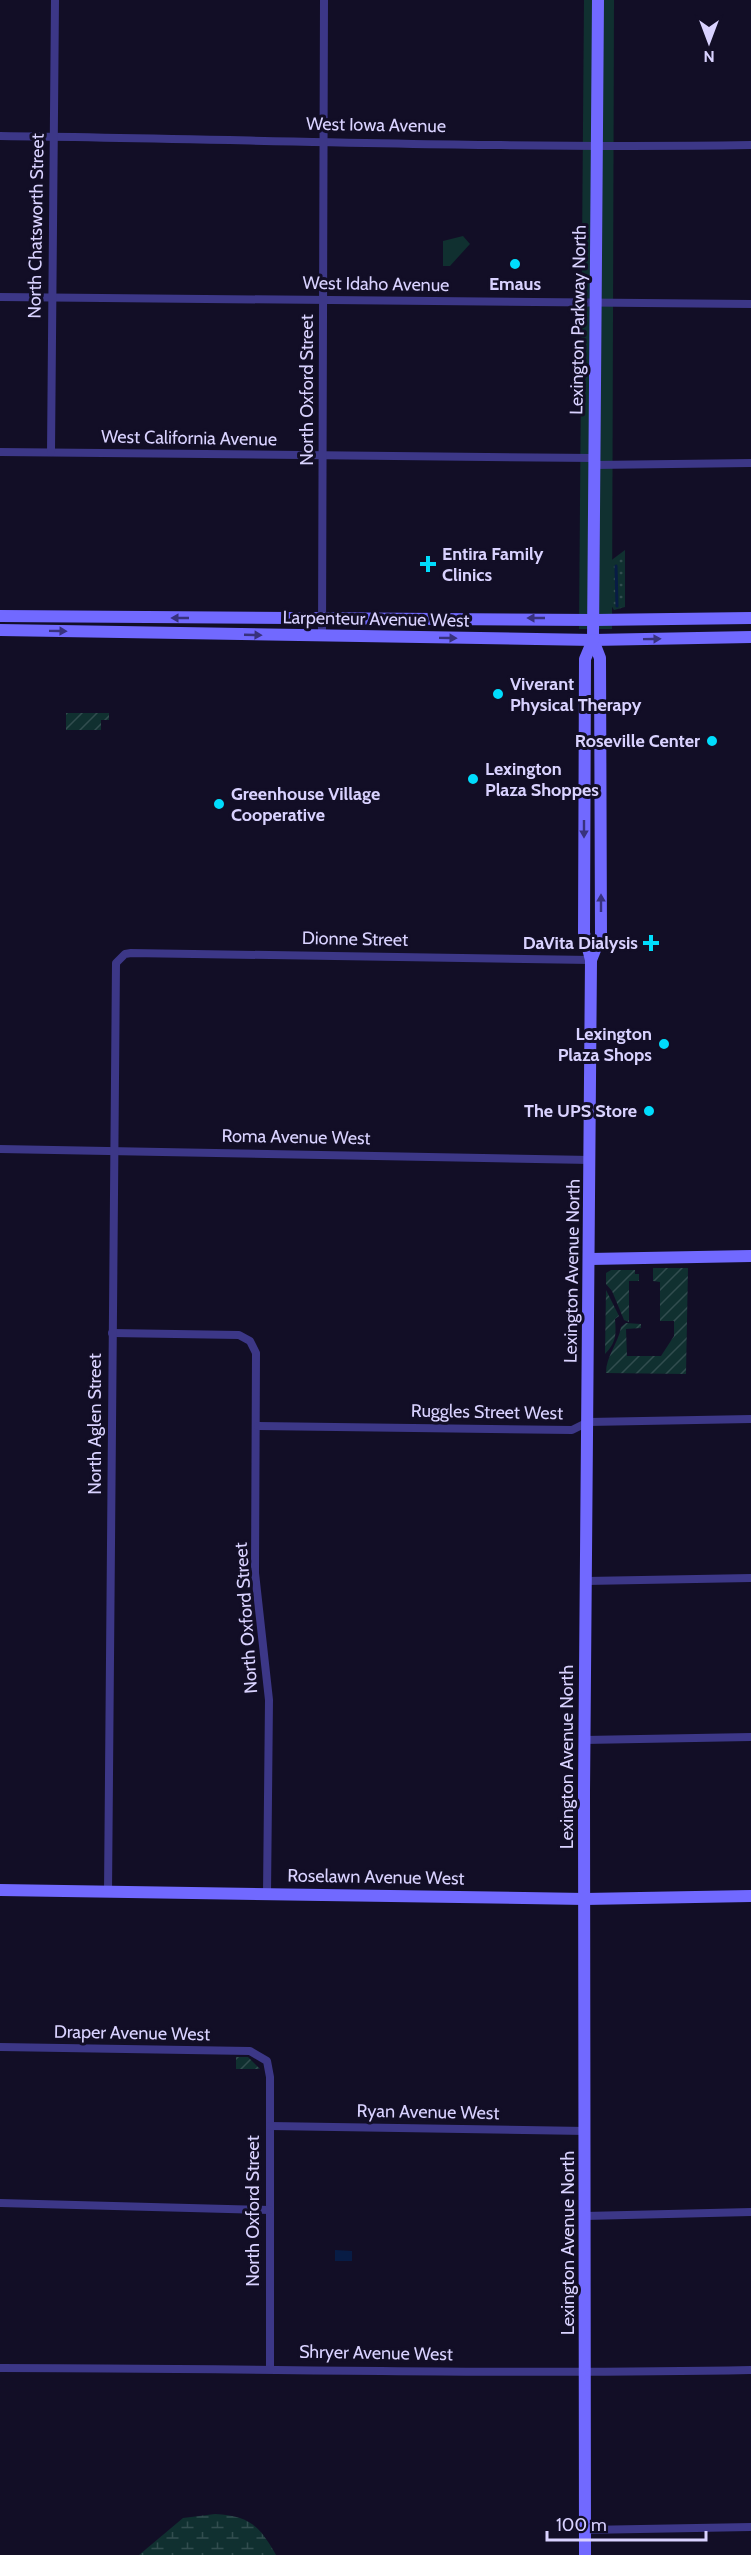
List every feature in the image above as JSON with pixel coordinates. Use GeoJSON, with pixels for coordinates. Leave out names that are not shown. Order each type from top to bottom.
{"type":"FeatureCollection","features":[{"type":"Feature","properties":{"kind":"main road","name":"Lexington Parkway North"},"geometry":{"type":"LineString","coordinates":[[594,640],[598,0]]}},
{"type":"Feature","properties":{"kind":"main road","name":"Larpenteur Avenue West"},"geometry":{"type":"LineString","coordinates":[[0,616],[594,620],[751,618]]}},
{"type":"Feature","properties":{"kind":"main road","name":"Larpenteur Avenue West"},"geometry":{"type":"LineString","coordinates":[[0,630],[594,640],[751,637]]}},
{"type":"Feature","properties":{"kind":"main road","name":"Lexington Avenue North"},"geometry":{"type":"LineString","coordinates":[[585,2555],[584,1740],[591,960],[601,935],[600,658],[594,640]]}},
{"type":"Feature","properties":{"kind":"main road"},"geometry":{"type":"LineString","coordinates":[[590,1259],[751,1256]]}},
{"type":"Feature","properties":{"kind":"main road","name":"Roselawn Avenue West"},"geometry":{"type":"LineString","coordinates":[[0,1890],[585,1899],[751,1896]]}},
{"type":"Feature","properties":{"kind":"street","name":"North Chatsworth Street"},"geometry":{"type":"LineString","coordinates":[[51,452],[55,0]]}},
{"type":"Feature","properties":{"kind":"street","name":"North Oxford Street"},"geometry":{"type":"LineString","coordinates":[[322,637],[326,140],[324,0]]}},
{"type":"Feature","properties":{"kind":"street","name":"West Iowa Avenue"},"geometry":{"type":"LineString","coordinates":[[0,136],[326,140],[597,148],[751,145]]}},
{"type":"Feature","properties":{"kind":"street","name":"West Idaho Avenue"},"geometry":{"type":"LineString","coordinates":[[0,297],[751,304]]}},
{"type":"Feature","properties":{"kind":"street","name":"West California Avenue"},"geometry":{"type":"LineString","coordinates":[[0,452],[751,463]]}},
{"type":"Feature","properties":{"kind":"street","name":"Dionne Street"},"geometry":{"type":"LineString","coordinates":[[120,958],[131,953],[142,953],[591,960]]}},
{"type":"Feature","properties":{"kind":"street","name":"North Aglen Street"},"geometry":{"type":"LineString","coordinates":[[108,1892],[112,1333],[116,1150],[114,970],[120,958]]}},
{"type":"Feature","properties":{"kind":"street","name":"Roma Avenue West"},"geometry":{"type":"LineString","coordinates":[[0,1149],[591,1160]]}},
{"type":"Feature","properties":{"kind":"street","name":"North Oxford Street"},"geometry":{"type":"LineString","coordinates":[[112,1333],[239,1335],[250,1341],[256,1353],[258,1426],[255,1573],[269,1700],[267,1894]]}},
{"type":"Feature","properties":{"kind":"street","name":"Ruggles Street West"},"geometry":{"type":"LineString","coordinates":[[258,1426],[572,1430],[588,1422],[751,1419]]}},
{"type":"Feature","properties":{"kind":"street"},"geometry":{"type":"LineString","coordinates":[[586,1581],[751,1578]]}},
{"type":"Feature","properties":{"kind":"street"},"geometry":{"type":"LineString","coordinates":[[584,1740],[751,1737]]}},
{"type":"Feature","properties":{"kind":"street","name":"Draper Avenue West"},"geometry":{"type":"LineString","coordinates":[[0,2047],[250,2051],[263,2057]]}},
{"type":"Feature","properties":{"kind":"street","name":"North Oxford Street"},"geometry":{"type":"LineString","coordinates":[[263,2057],[270,2069],[270,2368]]}},
{"type":"Feature","properties":{"kind":"street","name":"Ryan Avenue West"},"geometry":{"type":"LineString","coordinates":[[270,2126],[586,2131]]}},
{"type":"Feature","properties":{"kind":"street"},"geometry":{"type":"LineString","coordinates":[[0,2203],[269,2210]]}},
{"type":"Feature","properties":{"kind":"street"},"geometry":{"type":"LineString","coordinates":[[585,2216],[751,2212]]}},
{"type":"Feature","properties":{"kind":"street","name":"Shryer Avenue West"},"geometry":{"type":"LineString","coordinates":[[0,2368],[270,2368],[586,2373],[751,2370]]}},
{"type":"Feature","properties":{"kind":"street"},"geometry":{"type":"LineString","coordinates":[[585,2530],[751,2527]]}},
{"type":"Feature","properties":{"kind":"green space"},"geometry":{"type":"Polygon","coordinates":[[[584,0],[614,0],[612,629],[579,629],[584,0]]]}},
{"type":"Feature","properties":{"kind":"green space"},"geometry":{"type":"Polygon","coordinates":[[[463,236],[470,244],[450,266],[443,266],[443,241],[463,236]]]}},
{"type":"Feature","properties":{"kind":"green space"},"geometry":{"type":"Polygon","coordinates":[[[625,550],[625,607],[614,610],[611,605],[609,562],[625,550]]]}},
{"type":"Feature","properties":{"kind":"green space"},"geometry":{"type":"Polygon","coordinates":[[[66,713],[109,713],[109,720],[101,720],[101,730],[66,730],[66,713]]]}},
{"type":"Feature","properties":{"kind":"green space"},"geometry":{"type":"Polygon","coordinates":[[[653,1268],[688,1268],[686,1374],[606,1373],[608,1361],[621,1327],[626,1323],[641,1324],[641,1328],[626,1329],[627,1356],[661,1356],[674,1336],[674,1321],[660,1321],[660,1282],[653,1281],[653,1268]]]}},
{"type":"Feature","properties":{"kind":"green space"},"geometry":{"type":"Polygon","coordinates":[[[611,1270],[635,1270],[635,1274],[639,1274],[639,1281],[629,1281],[629,1322],[624,1320],[612,1291],[606,1284],[606,1273],[611,1270]]]}},
{"type":"Feature","properties":{"kind":"green space"},"geometry":{"type":"Polygon","coordinates":[[[606,1290],[619,1316],[615,1319],[614,1341],[605,1354],[606,1290]]]}},
{"type":"Feature","properties":{"kind":"green space"},"geometry":{"type":"Polygon","coordinates":[[[236,2057],[248,2057],[260,2069],[236,2069],[236,2057]]]}},
{"type":"Feature","properties":{"kind":"green space"},"geometry":{"type":"Polygon","coordinates":[[[215,2514],[236,2517],[252,2524],[264,2536],[276,2555],[139,2555],[183,2518],[215,2514]]]}},
{"type":"Feature","properties":{"kind":"water"},"geometry":{"type":"Polygon","coordinates":[[[335,2250],[352,2251],[352,2261],[335,2261],[335,2250]]]}},
{"type":"Feature","properties":{"kind":"waterway"},"geometry":{"type":"LineString","coordinates":[[616,566],[617,606]]}},
{"type":"Feature","properties":{"kind":"place","name":"Emaus"},"geometry":{"type":"Point","coordinates":[515,264]}},
{"type":"Feature","properties":{"kind":"place","name":"Entira Family Clinics"},"geometry":{"type":"Point","coordinates":[428,564]}},
{"type":"Feature","properties":{"kind":"place","name":"Viverant Physical Therapy"},"geometry":{"type":"Point","coordinates":[498,694]}},
{"type":"Feature","properties":{"kind":"place","name":"Roseville Center"},"geometry":{"type":"Point","coordinates":[712,741]}},
{"type":"Feature","properties":{"kind":"place","name":"Lexington Plaza Shoppes"},"geometry":{"type":"Point","coordinates":[473,779]}},
{"type":"Feature","properties":{"kind":"place","name":"Greenhouse Village Cooperative"},"geometry":{"type":"Point","coordinates":[219,804]}},
{"type":"Feature","properties":{"kind":"place","name":"DaVita Dialysis"},"geometry":{"type":"Point","coordinates":[651,943]}},
{"type":"Feature","properties":{"kind":"place","name":"Lexington Plaza Shops"},"geometry":{"type":"Point","coordinates":[664,1044]}},
{"type":"Feature","properties":{"kind":"place","name":"The UPS Store"},"geometry":{"type":"Point","coordinates":[649,1111]}}]}
